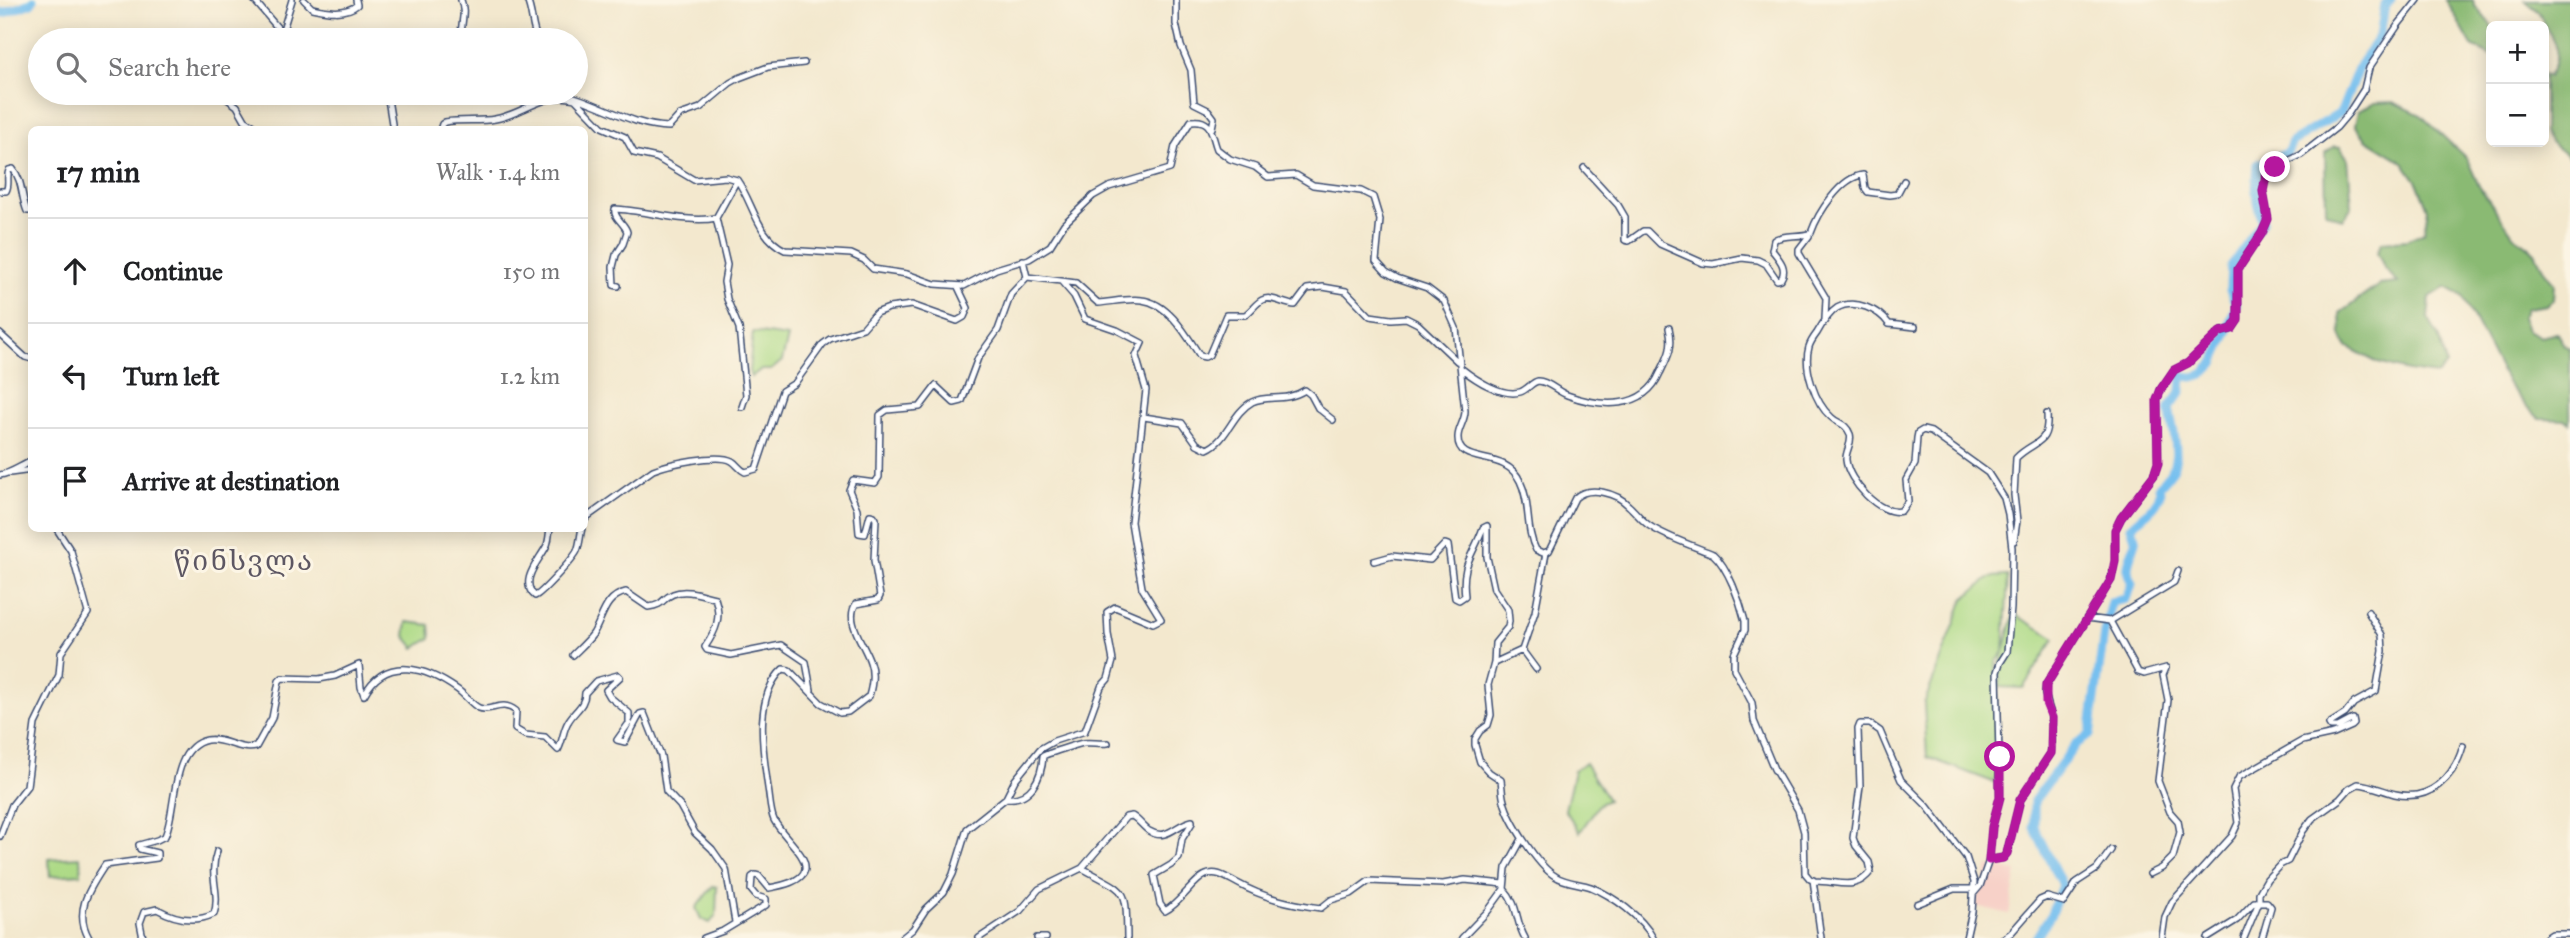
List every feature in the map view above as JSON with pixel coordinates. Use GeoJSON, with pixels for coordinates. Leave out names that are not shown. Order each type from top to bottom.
{"type":"FeatureCollection","features":[{"type":"Feature","properties":{"kind":"street"},"geometry":{"type":"LineString","coordinates":[[254,0],[278,28]]}},
{"type":"Feature","properties":{"kind":"street"},"geometry":{"type":"LineString","coordinates":[[284,28],[292,0]]}},
{"type":"Feature","properties":{"kind":"street"},"geometry":{"type":"LineString","coordinates":[[304,0],[312,8],[344,11],[354,9],[356,0]]}},
{"type":"Feature","properties":{"kind":"street"},"geometry":{"type":"LineString","coordinates":[[461,0],[465,9],[461,28]]}},
{"type":"Feature","properties":{"kind":"street"},"geometry":{"type":"LineString","coordinates":[[527,0],[532,28]]}},
{"type":"Feature","properties":{"kind":"street"},"geometry":{"type":"LineString","coordinates":[[1176,0],[1176,24],[1191,70],[1194,103],[1208,110],[1214,118],[1212,128],[1217,149],[1230,159],[1255,167],[1268,177],[1296,176],[1313,185],[1361,191],[1373,197],[1380,220],[1376,261],[1386,272],[1433,291],[1444,301],[1454,321],[1457,354],[1462,368],[1465,420],[1458,435],[1459,444],[1463,452],[1472,457],[1499,461],[1517,474],[1527,500],[1532,543],[1536,550],[1546,553]]}},
{"type":"Feature","properties":{"kind":"street"},"geometry":{"type":"LineString","coordinates":[[1989,860],[2003,858],[2007,853],[2020,800],[2051,753],[2052,718],[2046,703],[2046,685],[2111,580],[2115,561],[2115,530],[2154,475],[2158,463],[2157,400],[2161,389],[2174,370],[2188,363],[2220,332],[2232,329],[2238,320],[2238,269],[2268,219],[2263,191],[2266,176],[2275,167],[2301,155],[2337,127],[2364,89],[2369,68],[2398,24],[2418,0]]}},
{"type":"Feature","properties":{"kind":"street"},"geometry":{"type":"LineString","coordinates":[[588,101],[633,122],[669,127],[680,115],[700,108],[739,78],[768,67],[804,63]]}},
{"type":"Feature","properties":{"kind":"street"},"geometry":{"type":"LineString","coordinates":[[236,105],[245,120],[254,126]]}},
{"type":"Feature","properties":{"kind":"street"},"geometry":{"type":"LineString","coordinates":[[389,105],[392,126]]}},
{"type":"Feature","properties":{"kind":"street"},"geometry":{"type":"LineString","coordinates":[[441,126],[445,122],[496,119],[522,111],[531,105]]}},
{"type":"Feature","properties":{"kind":"street"},"geometry":{"type":"LineString","coordinates":[[582,105],[602,127],[625,137],[634,153],[657,158],[694,180],[726,177],[737,180],[759,223],[778,247],[785,250],[851,254],[873,269],[907,274],[935,284],[958,287],[996,269],[1029,259],[1050,246],[1064,224],[1093,196],[1121,182],[1170,169],[1175,146],[1191,121],[1200,120],[1212,128]]}},
{"type":"Feature","properties":{"kind":"street"},"geometry":{"type":"LineString","coordinates":[[1584,168],[1608,192],[1625,217],[1625,240],[1629,241],[1647,231],[1660,244],[1703,263],[1713,264],[1742,258],[1758,260],[1766,264],[1777,280],[1781,279],[1784,272],[1772,250],[1774,240],[1780,236],[1811,233]]}},
{"type":"Feature","properties":{"kind":"street"},"geometry":{"type":"LineString","coordinates":[[0,191],[6,191],[8,188],[6,177],[9,170],[13,169],[22,186],[23,200],[28,211]]}},
{"type":"Feature","properties":{"kind":"street"},"geometry":{"type":"LineString","coordinates":[[1825,319],[1826,298],[1799,253],[1817,217],[1837,192],[1859,175],[1865,178],[1868,192],[1881,195],[1897,194],[1904,181]]}},
{"type":"Feature","properties":{"kind":"street"},"geometry":{"type":"LineString","coordinates":[[737,180],[716,218],[727,265],[724,282],[727,299],[739,328],[746,395],[741,407]]}},
{"type":"Feature","properties":{"kind":"street"},"geometry":{"type":"LineString","coordinates":[[618,286],[614,285],[613,267],[626,232],[615,215],[615,209],[688,219],[716,218]]}},
{"type":"Feature","properties":{"kind":"street"},"geometry":{"type":"LineString","coordinates":[[1023,260],[1027,277]]}},
{"type":"Feature","properties":{"kind":"street"},"geometry":{"type":"LineString","coordinates":[[1027,277],[1076,283],[1098,303],[1142,300],[1157,305],[1180,326],[1200,356],[1205,357],[1209,355],[1226,315],[1245,315],[1267,298],[1285,305],[1295,304],[1307,289],[1335,288],[1346,291],[1370,316],[1406,318],[1418,324],[1453,355],[1462,368],[1485,383],[1510,393],[1525,390],[1541,381],[1568,396],[1610,406],[1643,396],[1656,382],[1670,357],[1672,338],[1669,328]]}},
{"type":"Feature","properties":{"kind":"street"},"geometry":{"type":"LineString","coordinates":[[704,938],[766,905],[766,899],[756,896],[751,890],[752,877],[755,875],[760,876],[769,888],[797,879],[804,873],[802,854],[783,835],[772,816],[764,762],[763,723],[766,699],[776,677],[783,669],[792,672],[821,703],[843,714],[869,696],[871,663],[852,614],[856,604],[878,600],[880,596],[874,560],[876,519],[870,515],[867,532],[859,533],[857,509],[849,490],[853,480],[875,483],[879,477],[880,415],[887,410],[920,407],[936,386],[954,403],[962,401],[978,358],[998,330],[1011,294],[1027,277]]}},
{"type":"Feature","properties":{"kind":"street"},"geometry":{"type":"LineString","coordinates":[[902,938],[913,929],[926,909],[944,891],[953,874],[967,829],[1006,798],[1015,780],[1040,749],[1054,741],[1086,731],[1101,687],[1108,679],[1112,661],[1107,612],[1115,607],[1153,623],[1161,619],[1142,588],[1131,522],[1146,390],[1136,356],[1142,343],[1117,330],[1085,319],[1074,296],[1061,281]]}},
{"type":"Feature","properties":{"kind":"street"},"geometry":{"type":"LineString","coordinates":[[588,516],[653,470],[666,465],[717,458],[734,461],[745,472],[756,469],[782,391],[795,383],[823,344],[863,328],[876,313],[889,308],[912,305],[957,321],[964,317],[968,308],[958,287]]}},
{"type":"Feature","properties":{"kind":"street"},"geometry":{"type":"LineString","coordinates":[[1915,327],[1889,324],[1879,312],[1848,305],[1836,309],[1825,319],[1809,347],[1810,381],[1820,404],[1832,419],[1845,425],[1851,436],[1846,463],[1861,492],[1891,512],[1901,511],[1908,500],[1906,481],[1915,464],[1918,433],[1923,430],[1931,432],[1987,473],[2004,498],[2011,524],[2010,632],[2007,652],[1997,672],[2000,797],[1992,827],[1989,860],[1980,886],[1974,891],[1954,889],[1917,904]]}},
{"type":"Feature","properties":{"kind":"street"},"geometry":{"type":"LineString","coordinates":[[0,334],[28,358]]}},
{"type":"Feature","properties":{"kind":"street"},"geometry":{"type":"LineString","coordinates":[[1144,417],[1182,423],[1198,444],[1207,449],[1214,446],[1241,411],[1255,401],[1288,398],[1305,390],[1318,408],[1333,420]]}},
{"type":"Feature","properties":{"kind":"street"},"geometry":{"type":"LineString","coordinates":[[2012,548],[2017,521],[2014,495],[2016,458],[2046,436],[2047,414]]}},
{"type":"Feature","properties":{"kind":"street"},"geometry":{"type":"LineString","coordinates":[[10,474],[15,468],[28,463]]}},
{"type":"Feature","properties":{"kind":"street"},"geometry":{"type":"LineString","coordinates":[[0,475],[28,471]]}},
{"type":"Feature","properties":{"kind":"street"},"geometry":{"type":"LineString","coordinates":[[1494,663],[1522,650],[1535,612],[1546,553],[1575,498],[1580,493],[1604,492],[1627,503],[1650,527],[1713,554],[1726,568],[1745,621],[1745,630],[1736,648],[1734,669],[1752,703],[1754,721],[1774,769],[1798,810],[1804,832],[1805,873],[1813,880],[1855,885],[1864,880],[1871,871],[1869,862],[1856,846],[1853,833],[1860,786],[1858,729],[1860,724],[1865,724],[1881,731],[1901,780],[1927,806],[1960,847],[1972,872],[1974,891],[1966,938]]}},
{"type":"Feature","properties":{"kind":"street"},"geometry":{"type":"LineString","coordinates":[[1374,561],[1392,556],[1430,560],[1448,545],[1452,589],[1455,598],[1459,600],[1465,596],[1464,575],[1468,557],[1483,528],[1487,526],[1487,557],[1494,589],[1508,610],[1507,627],[1495,643],[1494,663],[1488,685],[1491,715],[1488,725],[1475,739],[1480,762],[1501,780],[1504,804],[1522,839],[1549,872],[1557,878],[1592,888],[1622,906],[1653,938]]}},
{"type":"Feature","properties":{"kind":"street"},"geometry":{"type":"LineString","coordinates":[[0,836],[12,806],[27,786],[35,724],[59,675],[61,653],[88,613],[71,551],[59,532]]}},
{"type":"Feature","properties":{"kind":"street"},"geometry":{"type":"LineString","coordinates":[[549,532],[548,543],[531,573],[528,585],[535,596],[568,565],[577,551],[581,532]]}},
{"type":"Feature","properties":{"kind":"street"},"geometry":{"type":"LineString","coordinates":[[2087,618],[2107,621],[2174,582],[2178,570]]}},
{"type":"Feature","properties":{"kind":"street"},"geometry":{"type":"LineString","coordinates":[[573,655],[591,637],[606,606],[616,594],[626,592],[648,607],[660,605],[673,594],[697,593],[715,598],[720,611],[715,632],[705,647],[707,650],[731,655],[780,645],[806,662],[812,693]]}},
{"type":"Feature","properties":{"kind":"street"},"geometry":{"type":"LineString","coordinates":[[2162,938],[2165,917],[2172,902],[2232,836],[2236,828],[2233,789],[2239,776],[2302,741],[2334,734],[2353,726],[2353,719],[2338,727],[2331,727],[2329,724],[2345,714],[2354,703],[2376,691],[2382,635],[2368,612]]}},
{"type":"Feature","properties":{"kind":"street"},"geometry":{"type":"LineString","coordinates":[[2107,621],[2138,672],[2144,674],[2166,668],[2163,675],[2168,700],[2158,781],[2170,812],[2178,821],[2180,832],[2173,857],[2162,868],[2150,874]]}},
{"type":"Feature","properties":{"kind":"street"},"geometry":{"type":"LineString","coordinates":[[1522,650],[1536,669]]}},
{"type":"Feature","properties":{"kind":"street"},"geometry":{"type":"LineString","coordinates":[[89,938],[84,930],[82,910],[91,885],[105,865],[157,858],[157,853],[140,849],[139,845],[157,841],[165,836],[178,774],[187,755],[206,740],[243,748],[256,747],[272,718],[279,681],[282,678],[319,679],[346,673],[357,664],[360,667],[360,687],[364,695],[375,678],[391,670],[421,669],[455,688],[477,708],[510,706],[516,711],[515,729],[525,735],[545,737],[558,750],[564,738],[566,724],[585,701],[585,693],[596,681],[618,675],[618,682],[606,690],[610,697],[629,713],[629,723],[617,740],[625,742],[640,714],[644,713],[661,756],[666,791],[726,869],[736,922]]}},
{"type":"Feature","properties":{"kind":"street"},"geometry":{"type":"LineString","coordinates":[[1006,798],[1014,799],[1030,791],[1038,780],[1043,756],[1048,752],[1066,750],[1082,743],[1108,743]]}},
{"type":"Feature","properties":{"kind":"street"},"geometry":{"type":"LineString","coordinates":[[2244,938],[2259,902],[2259,893],[2267,879],[2280,865],[2288,861],[2312,819],[2358,784],[2396,794],[2418,796],[2441,784],[2458,765],[2463,747]]}},
{"type":"Feature","properties":{"kind":"street"},"geometry":{"type":"LineString","coordinates":[[979,938],[1020,911],[1039,889],[1082,868],[1126,817],[1132,816],[1148,830],[1159,835],[1169,834],[1185,822],[1192,821],[1182,839],[1179,858],[1171,866],[1154,875],[1160,904],[1166,911],[1179,902],[1204,875],[1216,873],[1266,897],[1285,903],[1321,908],[1331,900],[1351,894],[1369,881],[1443,884],[1465,880],[1504,886],[1512,898],[1525,938]]}},
{"type":"Feature","properties":{"kind":"street"},"geometry":{"type":"LineString","coordinates":[[1462,938],[1488,911],[1504,886],[1506,868],[1522,839]]}},
{"type":"Feature","properties":{"kind":"street"},"geometry":{"type":"LineString","coordinates":[[2004,938],[2036,903],[2047,897],[2064,902],[2077,883],[2098,869],[2111,850]]}},
{"type":"Feature","properties":{"kind":"street"},"geometry":{"type":"LineString","coordinates":[[143,938],[140,923],[144,912],[157,909],[171,917],[200,921],[214,914],[217,897],[213,887],[213,862],[217,851]]}},
{"type":"Feature","properties":{"kind":"street"},"geometry":{"type":"LineString","coordinates":[[1082,868],[1119,887],[1126,896],[1127,938]]}},
{"type":"Feature","properties":{"kind":"street"},"geometry":{"type":"LineString","coordinates":[[1813,880],[1821,938]]}},
{"type":"Feature","properties":{"kind":"street"},"geometry":{"type":"LineString","coordinates":[[2208,938],[2237,920],[2254,902],[2267,902],[2271,907],[2262,938]]}},
{"type":"Feature","properties":{"kind":"street"},"geometry":{"type":"LineString","coordinates":[[2546,938],[2552,934],[2570,934]]}},
{"type":"Feature","properties":{"kind":"street"},"geometry":{"type":"LineString","coordinates":[[1037,938],[1046,938]]}},
{"type":"Feature","properties":{"kind":"shaded area"},"geometry":{"type":"Polygon","coordinates":[[[1988,866],[2017,871],[2009,914],[1976,906],[1978,892],[1983,886],[1988,866]]]}},
{"type":"Feature","properties":{"kind":"green space"},"geometry":{"type":"Polygon","coordinates":[[[2446,0],[2473,0],[2488,21],[2486,53],[2472,46],[2446,0]]]}},
{"type":"Feature","properties":{"kind":"green space"},"geometry":{"type":"Polygon","coordinates":[[[2525,0],[2570,0],[2570,158],[2549,140],[2549,75],[2555,62],[2556,51],[2549,33],[2549,21],[2543,21],[2539,13],[2525,0]]]}},
{"type":"Feature","properties":{"kind":"green space"},"geometry":{"type":"Polygon","coordinates":[[[2393,102],[2421,115],[2467,159],[2479,186],[2513,235],[2535,252],[2554,283],[2553,299],[2547,305],[2527,308],[2522,318],[2527,330],[2541,337],[2557,333],[2564,345],[2570,348],[2570,423],[2566,420],[2540,419],[2525,405],[2508,384],[2462,296],[2446,287],[2430,297],[2428,318],[2438,336],[2446,365],[2437,375],[2378,363],[2346,346],[2341,335],[2340,313],[2379,285],[2398,283],[2384,267],[2377,252],[2382,242],[2407,240],[2424,232],[2428,209],[2417,182],[2403,162],[2366,139],[2355,125],[2358,111],[2374,103],[2393,102]]]}},
{"type":"Feature","properties":{"kind":"green space"},"geometry":{"type":"Polygon","coordinates":[[[2334,146],[2340,147],[2348,159],[2352,207],[2342,219],[2326,212],[2325,153],[2334,146]]]}},
{"type":"Feature","properties":{"kind":"green space"},"geometry":{"type":"Polygon","coordinates":[[[753,332],[788,337],[782,361],[771,370],[760,370],[751,377],[749,371],[753,332]]]}},
{"type":"Feature","properties":{"kind":"green space"},"geometry":{"type":"Polygon","coordinates":[[[2008,576],[2004,652],[1996,662],[1998,773],[1993,782],[1927,757],[1924,704],[1964,599],[1991,577],[2008,576]]]}},
{"type":"Feature","properties":{"kind":"green space"},"geometry":{"type":"Polygon","coordinates":[[[2014,614],[2055,638],[2023,688],[2000,687],[1999,670],[2014,614]]]}},
{"type":"Feature","properties":{"kind":"green space"},"geometry":{"type":"Polygon","coordinates":[[[407,622],[430,625],[431,638],[415,648],[405,636],[407,622]]]}},
{"type":"Feature","properties":{"kind":"green space"},"geometry":{"type":"Polygon","coordinates":[[[1585,763],[1608,800],[1599,804],[1580,832],[1565,810],[1574,771],[1585,763]]]}},
{"type":"Feature","properties":{"kind":"green space"},"geometry":{"type":"Polygon","coordinates":[[[80,857],[81,874],[50,876],[49,859],[80,857]]]}},
{"type":"Feature","properties":{"kind":"green space"},"geometry":{"type":"Polygon","coordinates":[[[713,886],[717,887],[716,915],[710,923],[701,919],[696,908],[713,886]]]}},
{"type":"Feature","properties":{"kind":"waterway"},"geometry":{"type":"LineString","coordinates":[[0,12],[4,13],[33,0]]}},
{"type":"Feature","properties":{"kind":"waterway"},"geometry":{"type":"LineString","coordinates":[[2036,938],[2050,916],[2062,885],[2034,827],[2034,801],[2076,744],[2090,735],[2104,633],[2112,602],[2126,599],[2132,583],[2128,567],[2136,541],[2131,527],[2156,504],[2160,493],[2159,486],[2173,469],[2176,450],[2169,408],[2181,392],[2182,376],[2203,374],[2214,363],[2236,305],[2230,289],[2231,266],[2262,222],[2256,192],[2258,164],[2287,153],[2292,142],[2341,112],[2359,66],[2380,35],[2385,5],[2391,0]]}},
{"type":"Feature","properties":{"kind":"district","name":"წინსვლა"},"geometry":{"type":"Point","coordinates":[244,560]}},
{"type":"Feature","properties":{"kind":"route"},"geometry":{"type":"LineString","coordinates":[[2000,757],[2000,797],[1992,827],[1989,860],[2003,858],[2007,853],[2020,800],[2051,753],[2052,711],[2046,703],[2046,685],[2111,580],[2115,561],[2115,530],[2154,475],[2159,446],[2157,400],[2161,389],[2174,370],[2199,354],[2220,332],[2232,329],[2238,320],[2238,269],[2268,219],[2263,191],[2266,176],[2275,167]]}}]}
